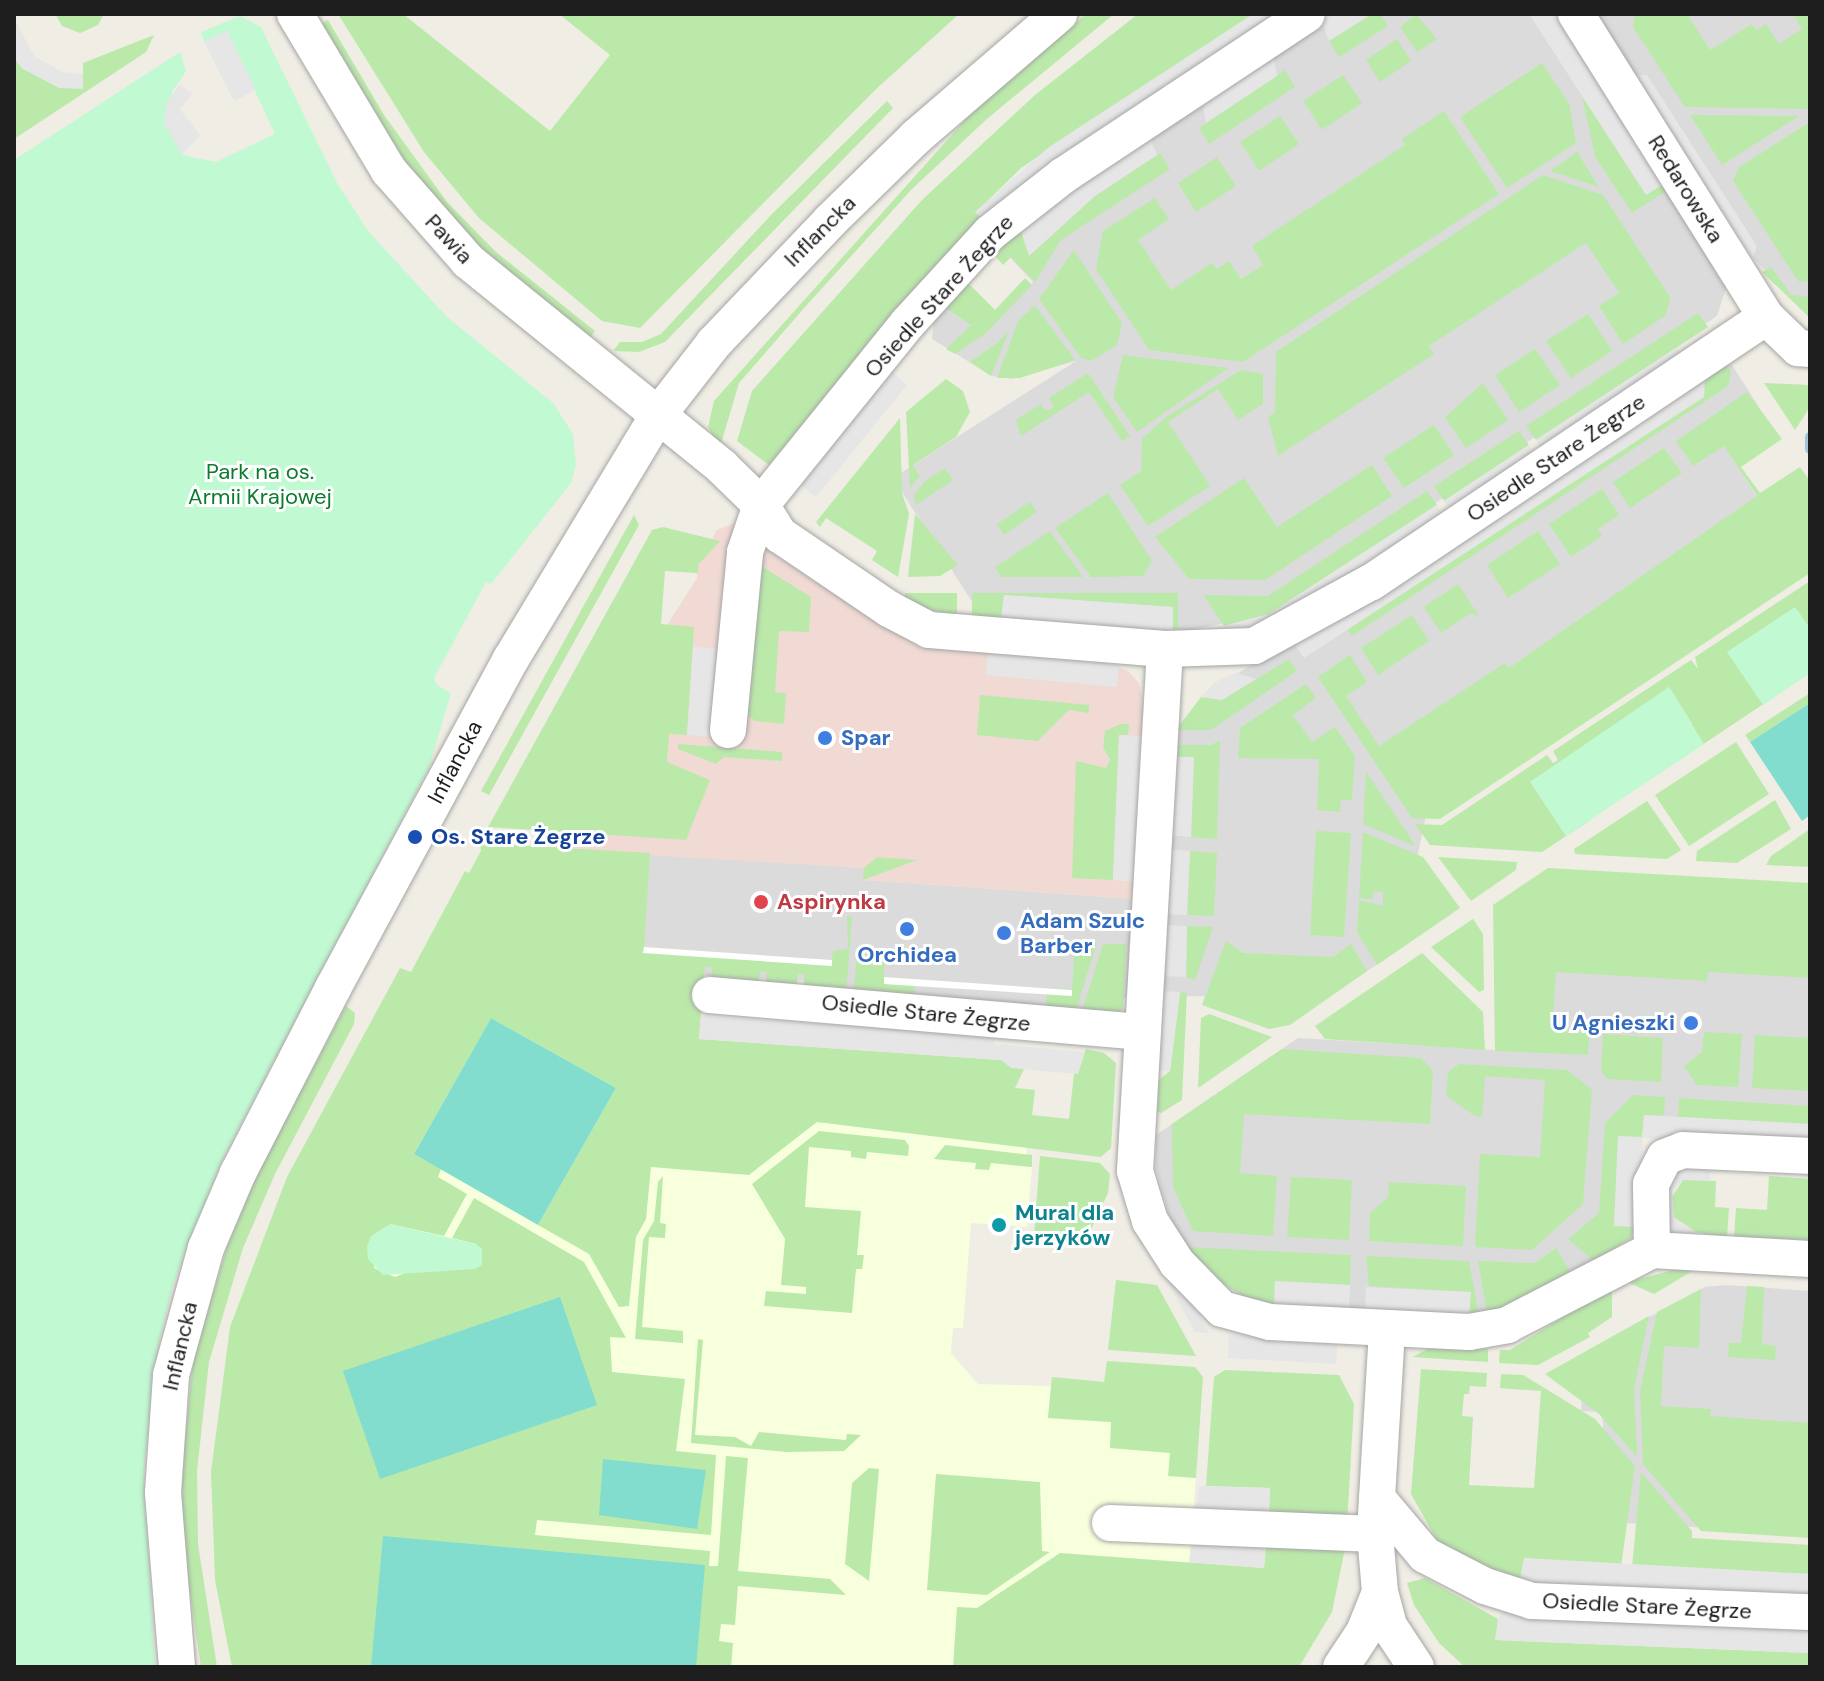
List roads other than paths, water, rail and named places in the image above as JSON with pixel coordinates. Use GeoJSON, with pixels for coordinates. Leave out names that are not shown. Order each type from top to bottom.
{"type":"FeatureCollection","features":[{"type":"Feature","properties":{"kind":"street","name":"Pawia"},"geometry":{"type":"LineString","coordinates":[[295,14],[389,171],[440,231],[508,296],[658,415]]}},
{"type":"Feature","properties":{"kind":"street","name":"Inflancka"},"geometry":{"type":"LineString","coordinates":[[177,1667],[164,1560],[165,1433],[171,1375],[206,1248],[258,1131],[511,659],[658,415],[714,343],[830,221],[916,137],[1059,14]]}},
{"type":"Feature","properties":{"kind":"street","name":"Osiedle Stare Żegrze"},"geometry":{"type":"LineString","coordinates":[[728,730],[745,552],[761,505],[907,324],[990,233],[1036,194],[1307,14]]}},
{"type":"Feature","properties":{"kind":"street","name":"Redarowska"},"geometry":{"type":"LineString","coordinates":[[1576,14],[1766,317],[1798,348],[1810,349]]}},
{"type":"Feature","properties":{"kind":"street","name":"Osiedle Stare Żegrze"},"geometry":{"type":"LineString","coordinates":[[658,415],[761,505],[780,535],[889,609],[929,630],[1165,649],[1254,646],[1359,589],[1766,317]]}},
{"type":"Feature","properties":{"kind":"street"},"geometry":{"type":"LineString","coordinates":[[1165,649],[1135,1171],[1150,1221],[1177,1263],[1222,1309],[1270,1322],[1469,1332],[1507,1325],[1652,1250],[1810,1259]]}},
{"type":"Feature","properties":{"kind":"street","name":"Osiedle Stare Żegrze"},"geometry":{"type":"LineString","coordinates":[[710,995],[1142,1032]]}},
{"type":"Feature","properties":{"kind":"street"},"geometry":{"type":"LineString","coordinates":[[1652,1250],[1651,1184],[1665,1157],[1683,1150],[1810,1156]]}},
{"type":"Feature","properties":{"kind":"street"},"geometry":{"type":"LineString","coordinates":[[1387,1330],[1375,1534],[1380,1592],[1389,1626],[1416,1667]]}},
{"type":"Feature","properties":{"kind":"street","name":"Osiedle Stare Żegrze"},"geometry":{"type":"LineString","coordinates":[[1377,1498],[1425,1555],[1485,1586],[1532,1601],[1810,1612]]}},
{"type":"Feature","properties":{"kind":"street"},"geometry":{"type":"LineString","coordinates":[[1110,1523],[1375,1534]]}},
{"type":"Feature","properties":{"kind":"street"},"geometry":{"type":"LineString","coordinates":[[1341,1667],[1364,1632],[1380,1592]]}},
{"type":"Feature","properties":{"kind":"waterway"},"geometry":{"type":"LineString","coordinates":[[1810,437],[1810,449]]}},
{"type":"Feature","properties":{"kind":"place","name":"Spar"},"geometry":{"type":"Point","coordinates":[825,738]}},
{"type":"Feature","properties":{"kind":"place","name":"Os. Stare Żegrze"},"geometry":{"type":"Point","coordinates":[415,837]}},
{"type":"Feature","properties":{"kind":"place","name":"Aspirynka"},"geometry":{"type":"Point","coordinates":[761,902]}},
{"type":"Feature","properties":{"kind":"place","name":"Orchidea"},"geometry":{"type":"Point","coordinates":[907,929]}},
{"type":"Feature","properties":{"kind":"place","name":"Adam Szulc Barber"},"geometry":{"type":"Point","coordinates":[1004,933]}},
{"type":"Feature","properties":{"kind":"place","name":"U Agnieszki"},"geometry":{"type":"Point","coordinates":[1691,1023]}},
{"type":"Feature","properties":{"kind":"place","name":"Mural dla jerzyków"},"geometry":{"type":"Point","coordinates":[999,1225]}},
{"type":"Feature","properties":{"kind":"park label","name":"Park na os. Armii Krajowej"},"geometry":{"type":"Point","coordinates":[260,484]}}]}
